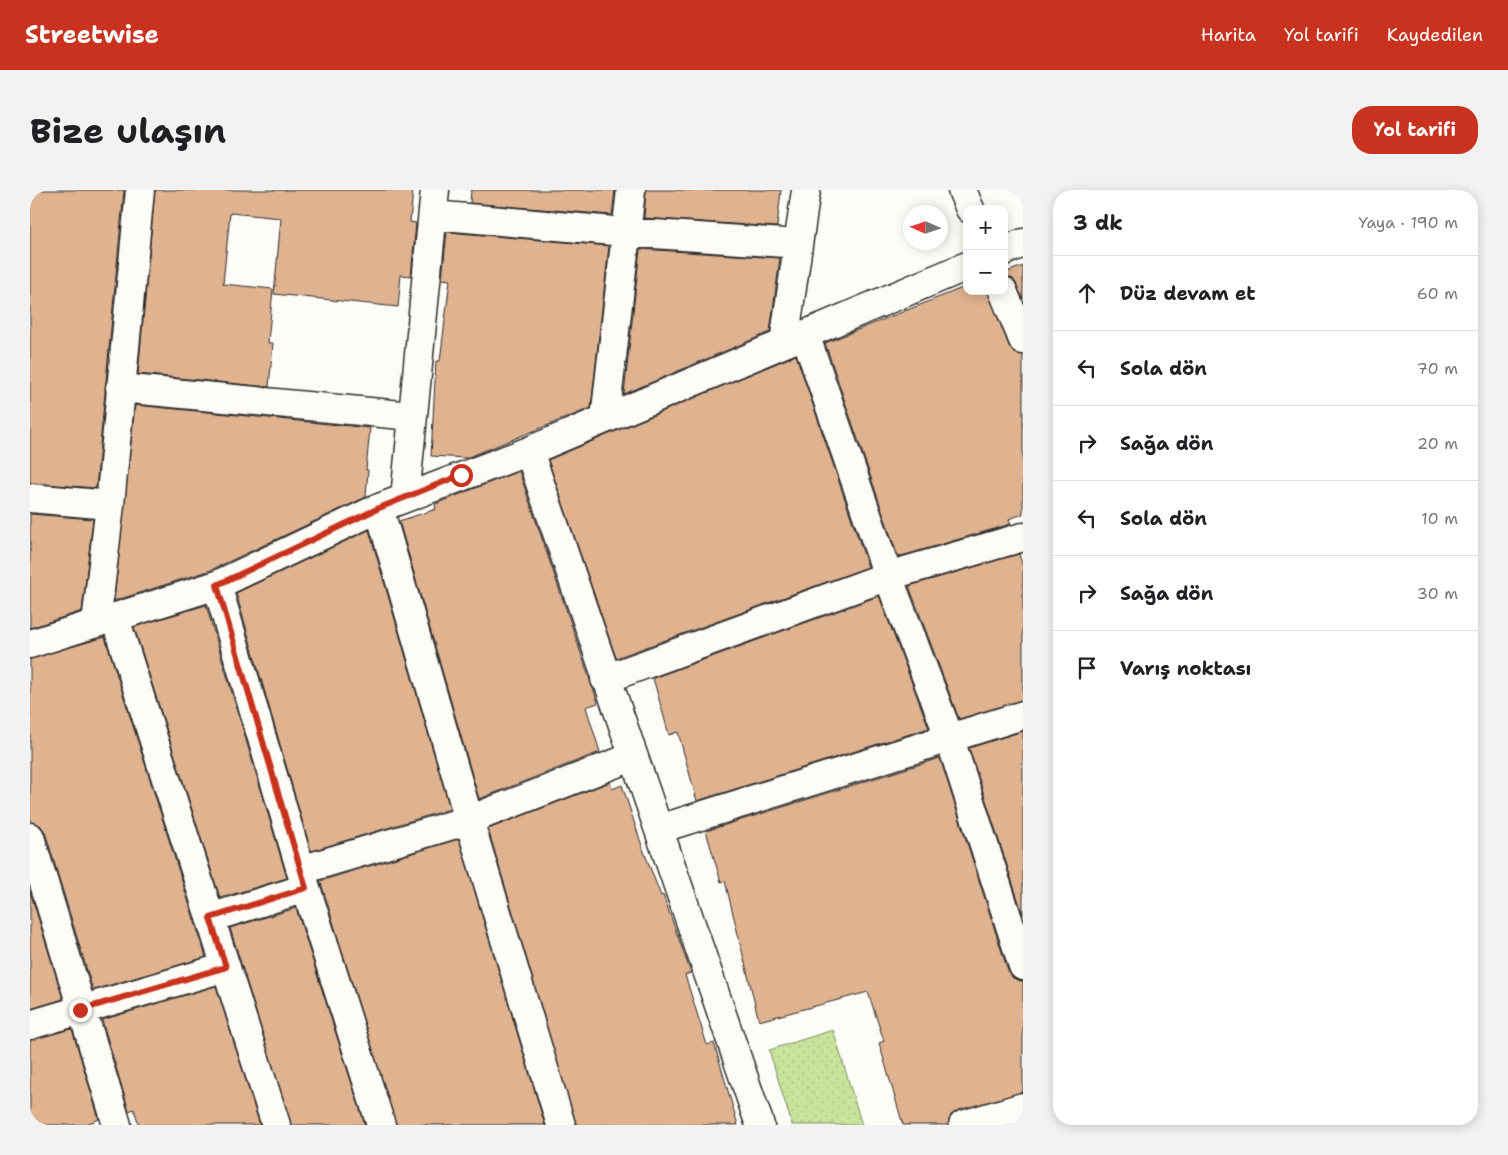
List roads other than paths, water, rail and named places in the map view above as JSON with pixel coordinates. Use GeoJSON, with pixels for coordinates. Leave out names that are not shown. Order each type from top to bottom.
{"type":"FeatureCollection","features":[{"type":"Feature","properties":{"kind":"street"},"geometry":{"type":"LineString","coordinates":[[140,190],[110,505],[106,620],[210,918],[276,1125]]}},
{"type":"Feature","properties":{"kind":"street"},"geometry":{"type":"LineString","coordinates":[[605,419],[631,190]]}},
{"type":"Feature","properties":{"kind":"street"},"geometry":{"type":"LineString","coordinates":[[806,190],[798,244],[795,338],[950,739],[1023,966]]}},
{"type":"Feature","properties":{"kind":"street"},"geometry":{"type":"LineString","coordinates":[[962,190],[968,205]]}},
{"type":"Feature","properties":{"kind":"street"},"geometry":{"type":"LineString","coordinates":[[405,498],[434,202],[625,232],[798,244]]}},
{"type":"Feature","properties":{"kind":"street"},"geometry":{"type":"LineString","coordinates":[[1007,250],[1023,244]]}},
{"type":"Feature","properties":{"kind":"street"},"geometry":{"type":"LineString","coordinates":[[30,644],[217,585],[379,508],[529,451],[963,268]]}},
{"type":"Feature","properties":{"kind":"street"},"geometry":{"type":"LineString","coordinates":[[1005,295],[1023,340]]}},
{"type":"Feature","properties":{"kind":"street"},"geometry":{"type":"LineString","coordinates":[[120,388],[412,416]]}},
{"type":"Feature","properties":{"kind":"street"},"geometry":{"type":"LineString","coordinates":[[529,451],[605,679],[760,1125]]}},
{"type":"Feature","properties":{"kind":"street"},"geometry":{"type":"LineString","coordinates":[[30,498],[110,505]]}},
{"type":"Feature","properties":{"kind":"street"},"geometry":{"type":"LineString","coordinates":[[379,508],[469,820],[561,1125]]}},
{"type":"Feature","properties":{"kind":"street"},"geometry":{"type":"LineString","coordinates":[[605,679],[888,576],[1023,537]]}},
{"type":"Feature","properties":{"kind":"street"},"geometry":{"type":"LineString","coordinates":[[217,585],[304,879],[381,1125]]}},
{"type":"Feature","properties":{"kind":"street"},"geometry":{"type":"LineString","coordinates":[[658,829],[1023,715]]}},
{"type":"Feature","properties":{"kind":"street"},"geometry":{"type":"LineString","coordinates":[[210,918],[304,879],[469,820],[632,757]]}},
{"type":"Feature","properties":{"kind":"street"},"geometry":{"type":"LineString","coordinates":[[30,837],[80,1010],[117,1125]]}},
{"type":"Feature","properties":{"kind":"street"},"geometry":{"type":"LineString","coordinates":[[30,1025],[226,967]]}},
{"type":"Feature","properties":{"kind":"street"},"geometry":{"type":"LineString","coordinates":[[963,1125],[1023,1107]]}}]}
